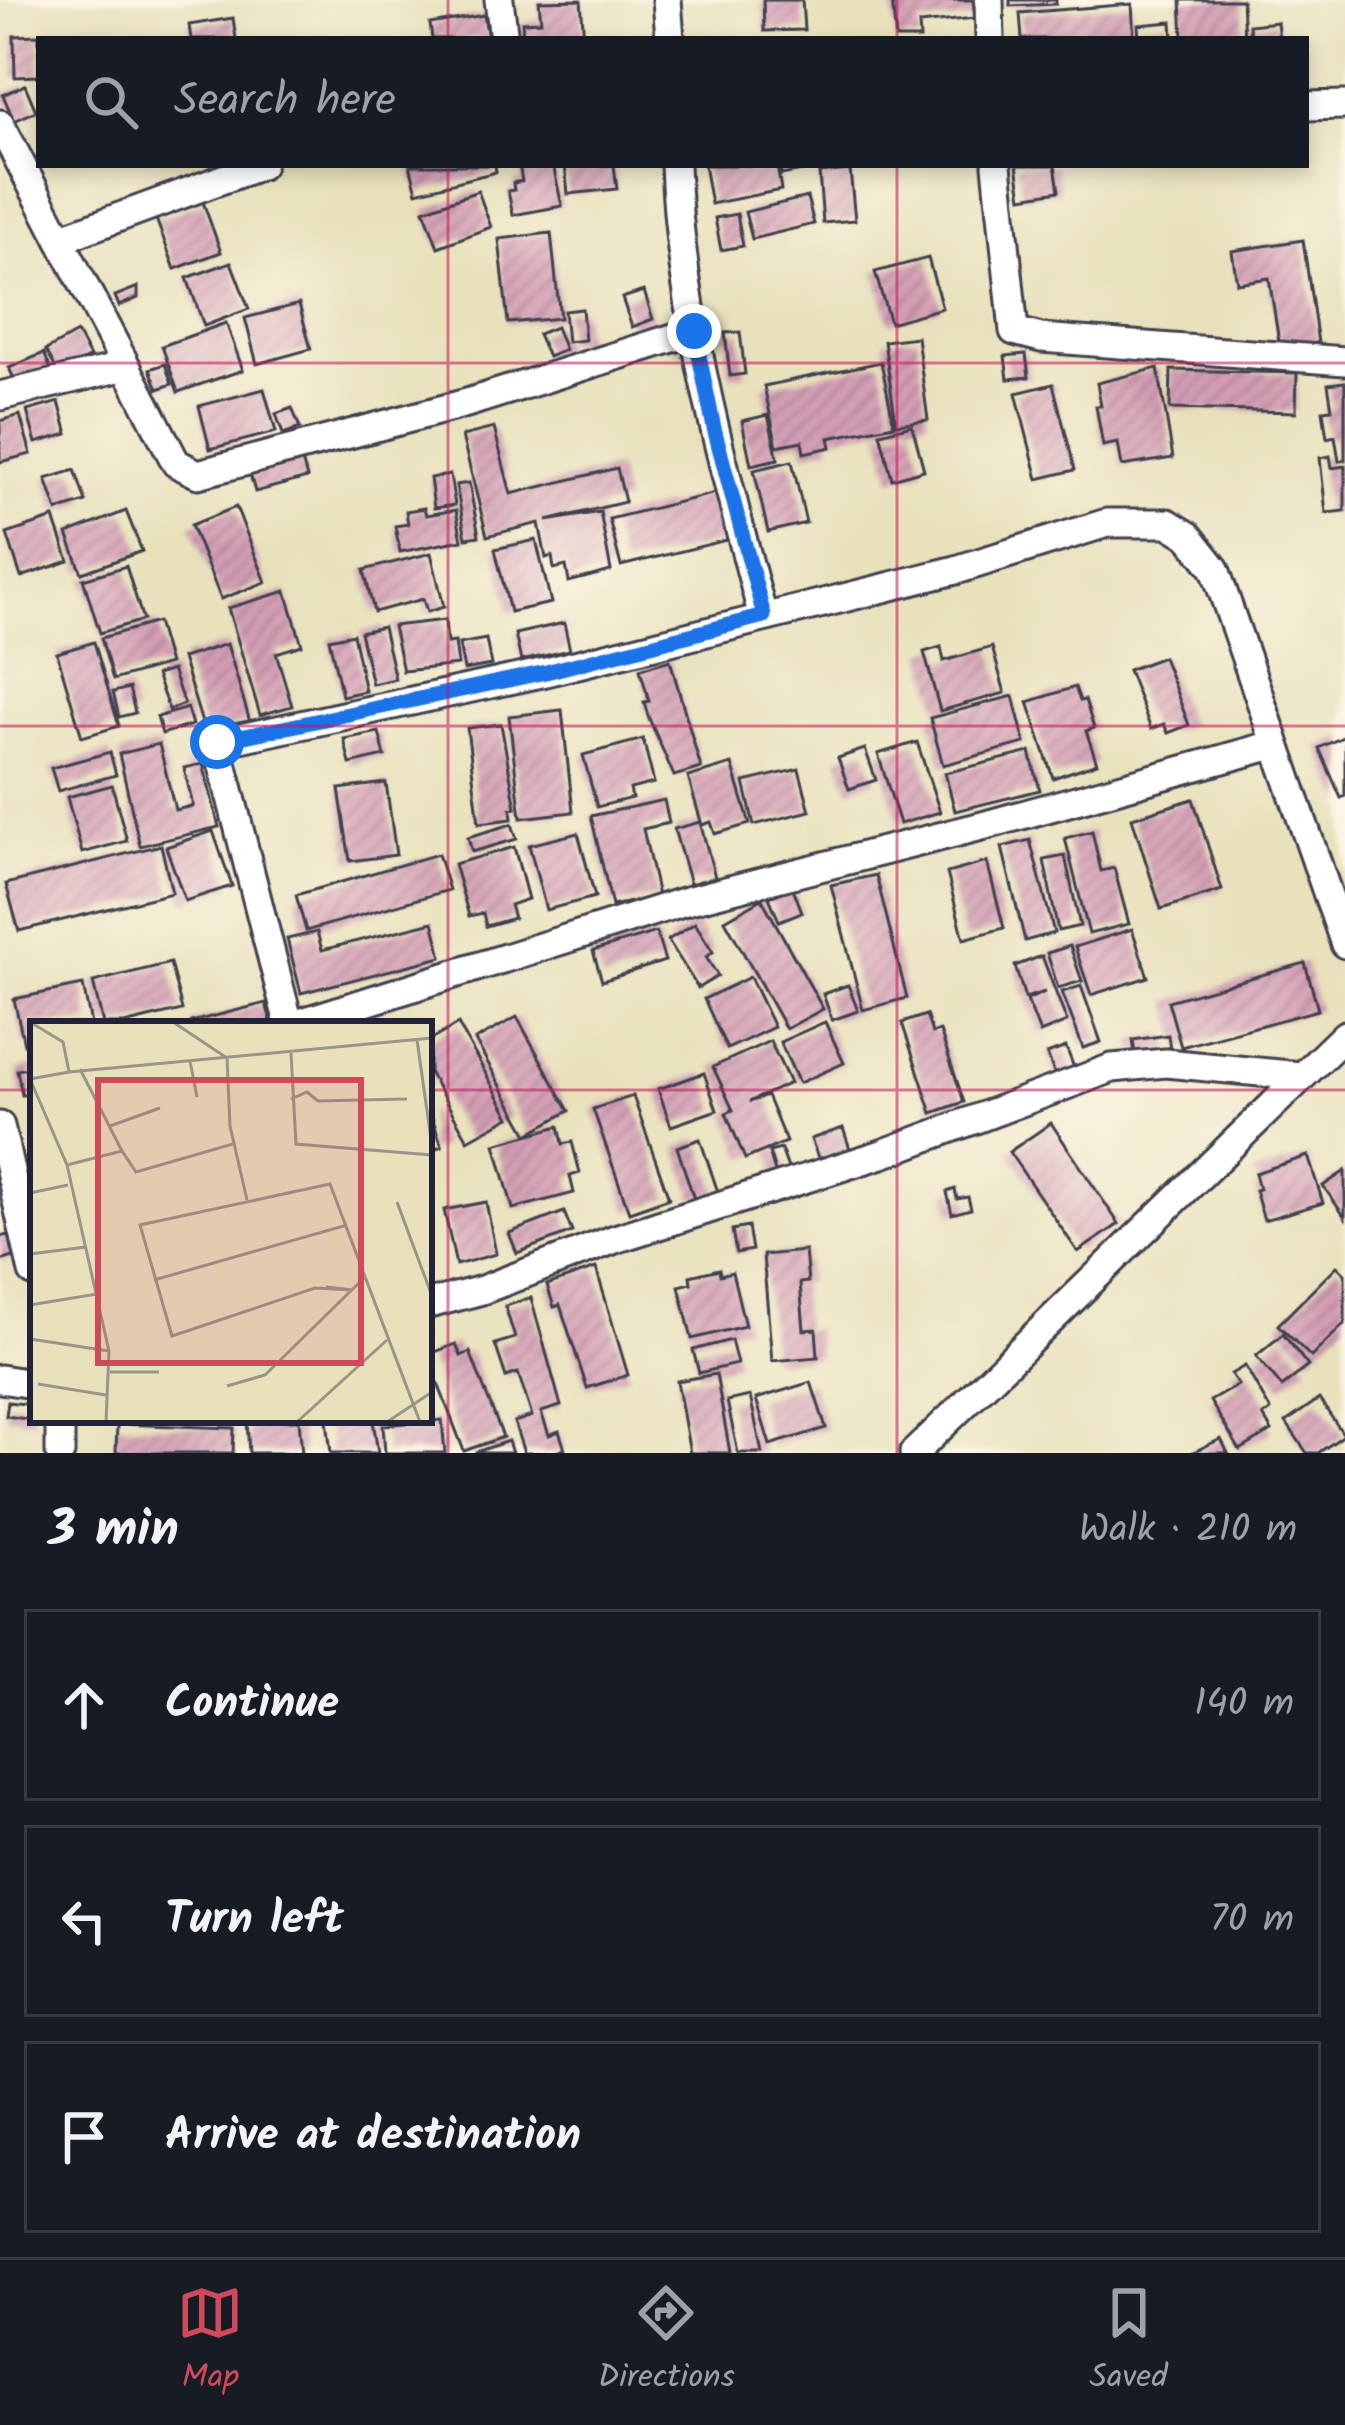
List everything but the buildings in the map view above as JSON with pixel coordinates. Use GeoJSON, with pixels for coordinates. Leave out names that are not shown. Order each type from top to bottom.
{"type":"FeatureCollection","features":[{"type":"Feature","properties":{"kind":"street"},"geometry":{"type":"LineString","coordinates":[[499,0],[504,36]]}},
{"type":"Feature","properties":{"kind":"street"},"geometry":{"type":"LineString","coordinates":[[668,0],[670,36]]}},
{"type":"Feature","properties":{"kind":"street"},"geometry":{"type":"LineString","coordinates":[[989,0],[990,36]]}},
{"type":"Feature","properties":{"kind":"street"},"geometry":{"type":"LineString","coordinates":[[1309,106],[1345,105]]}},
{"type":"Feature","properties":{"kind":"street"},"geometry":{"type":"LineString","coordinates":[[0,124],[176,463],[197,474],[467,403],[694,331]]}},
{"type":"Feature","properties":{"kind":"street"},"geometry":{"type":"LineString","coordinates":[[60,239],[254,168]]}},
{"type":"Feature","properties":{"kind":"street"},"geometry":{"type":"LineString","coordinates":[[675,168],[678,239],[694,331],[714,428],[764,616]]}},
{"type":"Feature","properties":{"kind":"street"},"geometry":{"type":"LineString","coordinates":[[997,168],[1014,331],[1041,338],[1345,361]]}},
{"type":"Feature","properties":{"kind":"street"},"geometry":{"type":"LineString","coordinates":[[0,396],[126,366]]}},
{"type":"Feature","properties":{"kind":"street"},"geometry":{"type":"LineString","coordinates":[[291,1021],[217,742],[546,672],[956,570],[1107,523],[1168,523],[1189,536],[1215,569],[1345,944]]}},
{"type":"Feature","properties":{"kind":"street"},"geometry":{"type":"LineString","coordinates":[[302,1021],[686,901],[986,825],[1273,745]]}},
{"type":"Feature","properties":{"kind":"street"},"geometry":{"type":"LineString","coordinates":[[914,1453],[1345,1035]]}},
{"type":"Feature","properties":{"kind":"street"},"geometry":{"type":"LineString","coordinates":[[432,1303],[482,1291],[615,1239],[882,1154],[1112,1068],[1166,1063],[1301,1076]]}},
{"type":"Feature","properties":{"kind":"street"},"geometry":{"type":"LineString","coordinates":[[0,1126],[30,1259]]}},
{"type":"Feature","properties":{"kind":"street"},"geometry":{"type":"LineString","coordinates":[[0,1379],[30,1384]]}},
{"type":"Feature","properties":{"kind":"route"},"geometry":{"type":"LineString","coordinates":[[217,742],[546,672],[764,616],[714,428],[694,331]]}}]}
